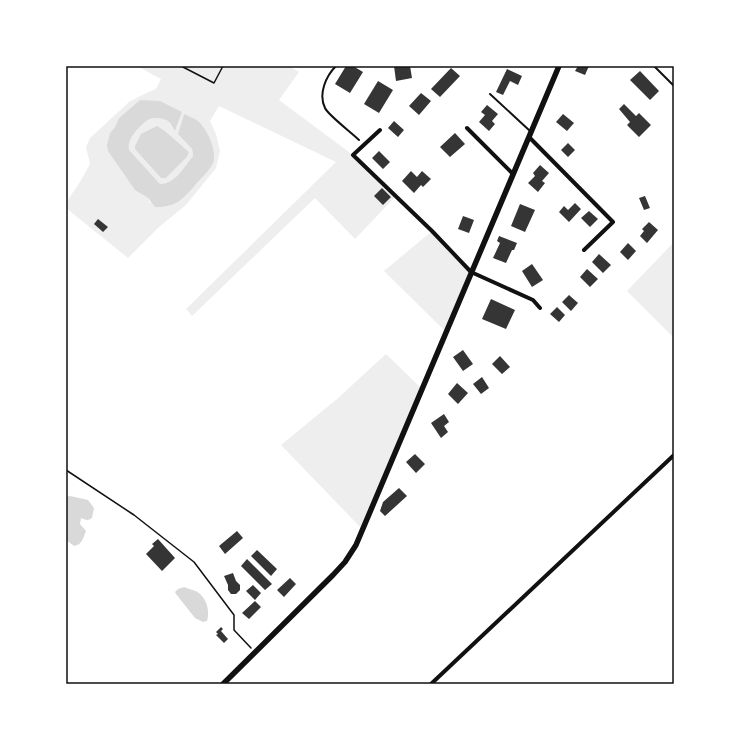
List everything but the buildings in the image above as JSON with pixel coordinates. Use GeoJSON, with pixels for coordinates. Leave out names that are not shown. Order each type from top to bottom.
{"type":"FeatureCollection","features":[{"type":"Feature","properties":{"kind":"street"},"geometry":{"type":"LineString","coordinates":[[223,684],[333,575],[345,562],[356,545],[559,66]]}},
{"type":"Feature","properties":{"kind":"street"},"geometry":{"type":"LineString","coordinates":[[467,128],[513,174]]}},
{"type":"Feature","properties":{"kind":"street"},"geometry":{"type":"LineString","coordinates":[[380,130],[353,155],[432,231],[471,272],[533,300],[540,308]]}},
{"type":"Feature","properties":{"kind":"street"},"geometry":{"type":"LineString","coordinates":[[530,134],[613,222],[584,250]]}},
{"type":"Feature","properties":{"kind":"street"},"geometry":{"type":"LineString","coordinates":[[430,684],[674,455]]}},
{"type":"Feature","properties":{"kind":"lane"},"geometry":{"type":"LineString","coordinates":[[336,66],[330,73],[325,85],[323,102],[325,110],[359,140]]}},
{"type":"Feature","properties":{"kind":"lane"},"geometry":{"type":"LineString","coordinates":[[654,66],[674,86]]}},
{"type":"Feature","properties":{"kind":"lane"},"geometry":{"type":"LineString","coordinates":[[490,94],[530,134]]}},
{"type":"Feature","properties":{"kind":"path"},"geometry":{"type":"LineString","coordinates":[[181,66],[214,83],[223,66]]}},
{"type":"Feature","properties":{"kind":"path"},"geometry":{"type":"LineString","coordinates":[[66,470],[134,516],[194,562],[234,615],[234,630],[255,652]]}},
{"type":"Feature","properties":{"kind":"shaded area"},"geometry":{"type":"Polygon","coordinates":[[[137,66],[289,66],[299,72],[279,100],[353,155],[396,196],[355,239],[315,198],[192,316],[186,309],[336,162],[219,106],[210,121],[216,134],[220,151],[216,168],[186,205],[159,227],[128,258],[66,208],[66,203],[90,164],[86,147],[90,138],[129,102],[156,89],[161,79],[137,66]],[[140,100],[119,118],[115,127],[110,133],[141,194],[148,198],[150,203],[213,164],[184,114],[178,134],[192,149],[193,156],[175,178],[160,184],[130,151],[129,143],[134,133],[146,121],[152,118],[168,121],[175,131],[182,112],[140,100]],[[157,127],[161,178],[166,178],[187,157],[189,152],[165,131],[157,127]]]}},
{"type":"Feature","properties":{"kind":"shaded area"},"geometry":{"type":"Polygon","coordinates":[[[140,100],[160,101],[182,112],[175,131],[168,121],[152,118],[146,121],[134,133],[129,143],[130,151],[160,184],[175,178],[193,156],[192,149],[178,134],[184,114],[198,121],[208,135],[213,148],[214,160],[209,170],[183,198],[169,206],[155,207],[148,198],[135,190],[108,151],[107,145],[110,133],[115,127],[119,118],[140,100]]]}},
{"type":"Feature","properties":{"kind":"shaded area"},"geometry":{"type":"Polygon","coordinates":[[[157,126],[189,152],[187,157],[166,178],[161,178],[135,149],[141,134],[157,126]]]}},
{"type":"Feature","properties":{"kind":"shaded area"},"geometry":{"type":"Polygon","coordinates":[[[432,231],[471,272],[446,332],[384,271],[432,231]]]}},
{"type":"Feature","properties":{"kind":"shaded area"},"geometry":{"type":"Polygon","coordinates":[[[674,242],[674,338],[627,291],[674,242]]]}},
{"type":"Feature","properties":{"kind":"shaded area"},"geometry":{"type":"Polygon","coordinates":[[[386,354],[422,389],[362,529],[281,445],[337,399],[386,354]]]}},
{"type":"Feature","properties":{"kind":"shaded area"},"geometry":{"type":"Polygon","coordinates":[[[70,496],[88,500],[94,508],[92,518],[86,520],[81,518],[80,524],[86,531],[81,543],[74,546],[66,540],[66,497],[70,496]]]}},
{"type":"Feature","properties":{"kind":"shaded area"},"geometry":{"type":"Polygon","coordinates":[[[184,587],[197,592],[202,596],[206,602],[208,610],[207,621],[203,622],[195,618],[176,594],[175,592],[178,589],[184,587]]]}}]}
